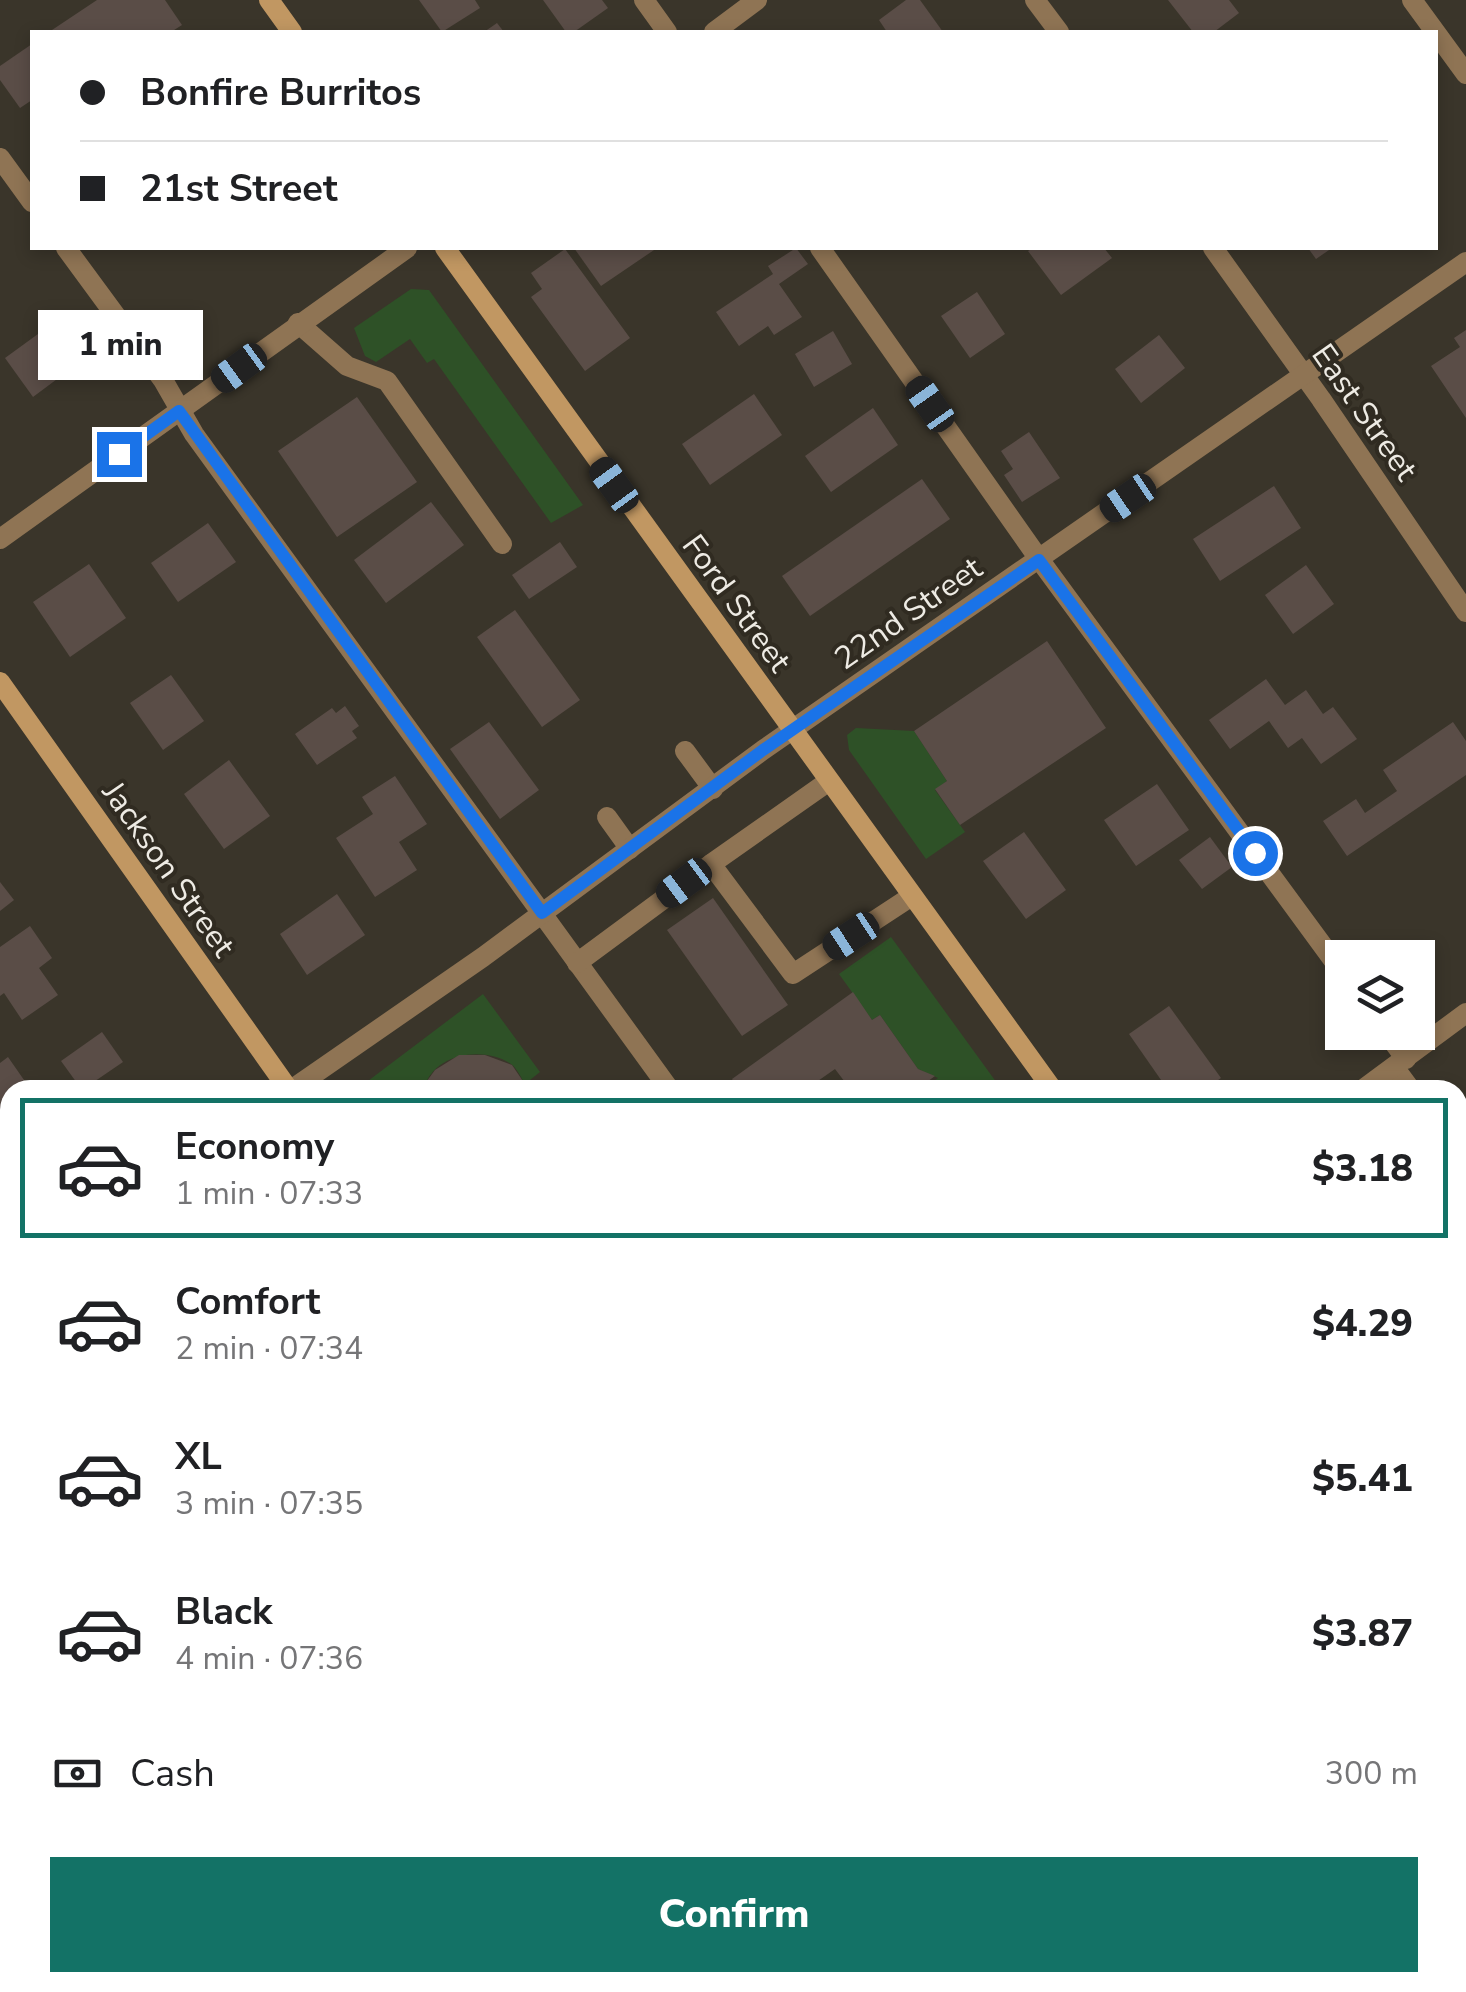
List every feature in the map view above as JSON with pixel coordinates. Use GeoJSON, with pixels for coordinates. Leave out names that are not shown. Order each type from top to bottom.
{"type":"FeatureCollection","features":[{"type":"Feature","properties":{"kind":"main road"},"geometry":{"type":"LineString","coordinates":[[269,0],[291,30]]}},
{"type":"Feature","properties":{"kind":"main road","name":"Ford Street"},"geometry":{"type":"LineString","coordinates":[[446,250],[1045,1080]]}},
{"type":"Feature","properties":{"kind":"main road","name":"Jackson Street"},"geometry":{"type":"LineString","coordinates":[[0,682],[283,1080]]}},
{"type":"Feature","properties":{"kind":"street"},"geometry":{"type":"LineString","coordinates":[[644,0],[666,30]]}},
{"type":"Feature","properties":{"kind":"street"},"geometry":{"type":"LineString","coordinates":[[717,30],[756,0]]}},
{"type":"Feature","properties":{"kind":"street"},"geometry":{"type":"LineString","coordinates":[[1035,0],[1057,30]]}},
{"type":"Feature","properties":{"kind":"street"},"geometry":{"type":"LineString","coordinates":[[1412,0],[1434,30]]}},
{"type":"Feature","properties":{"kind":"street"},"geometry":{"type":"LineString","coordinates":[[1438,36],[1466,74]]}},
{"type":"Feature","properties":{"kind":"street"},"geometry":{"type":"LineString","coordinates":[[0,158],[30,199]]}},
{"type":"Feature","properties":{"kind":"street"},"geometry":{"type":"LineString","coordinates":[[67,250],[163,380],[179,411],[663,1080]]}},
{"type":"Feature","properties":{"kind":"street"},"geometry":{"type":"LineString","coordinates":[[0,539],[405,250]]}},
{"type":"Feature","properties":{"kind":"street"},"geometry":{"type":"LineString","coordinates":[[821,250],[1039,560],[1325,949]]}},
{"type":"Feature","properties":{"kind":"street","name":"East Street"},"geometry":{"type":"LineString","coordinates":[[1214,250],[1466,612]]}},
{"type":"Feature","properties":{"kind":"street","name":"22nd Street"},"geometry":{"type":"LineString","coordinates":[[304,1080],[793,731],[1466,262]]}},
{"type":"Feature","properties":{"kind":"street"},"geometry":{"type":"LineString","coordinates":[[298,324],[347,366],[387,381],[502,544]]}},
{"type":"Feature","properties":{"kind":"street"},"geometry":{"type":"LineString","coordinates":[[685,750],[712,789]]}},
{"type":"Feature","properties":{"kind":"street"},"geometry":{"type":"LineString","coordinates":[[578,962],[829,781]]}},
{"type":"Feature","properties":{"kind":"street"},"geometry":{"type":"LineString","coordinates":[[607,817],[630,850]]}},
{"type":"Feature","properties":{"kind":"street"},"geometry":{"type":"LineString","coordinates":[[711,864],[793,974],[912,896]]}},
{"type":"Feature","properties":{"kind":"street"},"geometry":{"type":"LineString","coordinates":[[1376,1080],[1466,1013]]}},
{"type":"Feature","properties":{"kind":"street"},"geometry":{"type":"LineString","coordinates":[[1394,1050],[1407,1080]]}},
{"type":"Feature","properties":{"kind":"green space"},"geometry":{"type":"Polygon","coordinates":[[[411,289],[429,290],[583,505],[551,523],[434,359],[427,363],[410,339],[376,362],[365,356],[354,328],[411,289]]]}},
{"type":"Feature","properties":{"kind":"green space"},"geometry":{"type":"Polygon","coordinates":[[[856,728],[914,731],[947,781],[935,790],[965,832],[926,859],[849,750],[847,735],[856,728]]]}},
{"type":"Feature","properties":{"kind":"green space"},"geometry":{"type":"Polygon","coordinates":[[[891,937],[995,1080],[935,1080],[938,1078],[918,1069],[880,1015],[872,1020],[839,974],[891,937]]]}},
{"type":"Feature","properties":{"kind":"green space"},"geometry":{"type":"Polygon","coordinates":[[[483,994],[540,1072],[530,1080],[523,1080],[511,1064],[500,1058],[473,1054],[447,1061],[428,1080],[369,1080],[483,994]]]}},
{"type":"Feature","properties":{"kind":"building"},"geometry":{"type":"Polygon","coordinates":[[[97,0],[165,0],[182,25],[174,30],[52,30],[97,0]]]}},
{"type":"Feature","properties":{"kind":"building"},"geometry":{"type":"Polygon","coordinates":[[[419,0],[475,0],[480,8],[441,30],[419,0]]]}},
{"type":"Feature","properties":{"kind":"building"},"geometry":{"type":"Polygon","coordinates":[[[543,0],[602,0],[608,8],[577,30],[565,30],[543,0]]]}},
{"type":"Feature","properties":{"kind":"building"},"geometry":{"type":"Polygon","coordinates":[[[906,0],[920,0],[942,30],[886,30],[879,20],[906,0]]]}},
{"type":"Feature","properties":{"kind":"building"},"geometry":{"type":"Polygon","coordinates":[[[1168,0],[1229,0],[1239,13],[1217,30],[1191,30],[1168,0]]]}},
{"type":"Feature","properties":{"kind":"building"},"geometry":{"type":"Polygon","coordinates":[[[30,45],[30,101],[20,108],[0,80],[0,66],[30,45]]]}},
{"type":"Feature","properties":{"kind":"building"},"geometry":{"type":"Polygon","coordinates":[[[566,250],[630,338],[585,371],[531,297],[542,289],[531,273],[566,250]]]}},
{"type":"Feature","properties":{"kind":"building"},"geometry":{"type":"Polygon","coordinates":[[[575,250],[654,250],[601,286],[575,250]]]}},
{"type":"Feature","properties":{"kind":"building"},"geometry":{"type":"Polygon","coordinates":[[[793,250],[798,250],[808,264],[779,284],[802,317],[774,335],[768,326],[739,346],[716,312],[773,274],[768,266],[793,250]]]}},
{"type":"Feature","properties":{"kind":"building"},"geometry":{"type":"Polygon","coordinates":[[[1106,250],[1112,258],[1061,295],[1028,251],[1106,250]]]}},
{"type":"Feature","properties":{"kind":"building"},"geometry":{"type":"Polygon","coordinates":[[[1309,250],[1329,250],[1316,259],[1309,250]]]}},
{"type":"Feature","properties":{"kind":"building"},"geometry":{"type":"Polygon","coordinates":[[[977,292],[1005,334],[970,358],[941,316],[977,292]]]}},
{"type":"Feature","properties":{"kind":"building"},"geometry":{"type":"Polygon","coordinates":[[[60,318],[88,356],[33,397],[5,358],[60,318]]]}},
{"type":"Feature","properties":{"kind":"building"},"geometry":{"type":"Polygon","coordinates":[[[1466,330],[1466,418],[1431,366],[1460,347],[1454,338],[1466,330]]]}},
{"type":"Feature","properties":{"kind":"building"},"geometry":{"type":"Polygon","coordinates":[[[833,331],[852,364],[814,387],[795,354],[833,331]]]}},
{"type":"Feature","properties":{"kind":"building"},"geometry":{"type":"Polygon","coordinates":[[[1159,335],[1185,368],[1141,403],[1115,369],[1159,335]]]}},
{"type":"Feature","properties":{"kind":"building"},"geometry":{"type":"Polygon","coordinates":[[[754,394],[782,435],[710,485],[682,444],[754,394]]]}},
{"type":"Feature","properties":{"kind":"building"},"geometry":{"type":"Polygon","coordinates":[[[357,397],[417,482],[337,537],[278,451],[357,397]]]}},
{"type":"Feature","properties":{"kind":"building"},"geometry":{"type":"Polygon","coordinates":[[[873,408],[898,445],[831,492],[805,456],[873,408]]]}},
{"type":"Feature","properties":{"kind":"building"},"geometry":{"type":"Polygon","coordinates":[[[1029,432],[1060,478],[1022,502],[1004,475],[1013,469],[1001,451],[1029,432]]]}},
{"type":"Feature","properties":{"kind":"building"},"geometry":{"type":"Polygon","coordinates":[[[922,479],[950,519],[810,616],[782,576],[922,479]]]}},
{"type":"Feature","properties":{"kind":"building"},"geometry":{"type":"Polygon","coordinates":[[[1274,486],[1301,528],[1220,581],[1193,539],[1274,486]]]}},
{"type":"Feature","properties":{"kind":"building"},"geometry":{"type":"Polygon","coordinates":[[[431,502],[464,545],[386,603],[354,560],[431,502]]]}},
{"type":"Feature","properties":{"kind":"building"},"geometry":{"type":"Polygon","coordinates":[[[208,523],[236,562],[178,602],[151,563],[208,523]]]}},
{"type":"Feature","properties":{"kind":"building"},"geometry":{"type":"Polygon","coordinates":[[[560,542],[577,567],[529,599],[512,575],[560,542]]]}},
{"type":"Feature","properties":{"kind":"building"},"geometry":{"type":"Polygon","coordinates":[[[89,564],[126,618],[70,657],[33,602],[89,564]]]}},
{"type":"Feature","properties":{"kind":"building"},"geometry":{"type":"Polygon","coordinates":[[[1306,565],[1334,604],[1293,634],[1265,595],[1306,565]]]}},
{"type":"Feature","properties":{"kind":"building"},"geometry":{"type":"Polygon","coordinates":[[[515,610],[580,700],[542,727],[477,637],[515,610]]]}},
{"type":"Feature","properties":{"kind":"building"},"geometry":{"type":"Polygon","coordinates":[[[1047,641],[1106,728],[960,825],[935,789],[947,781],[914,731],[1047,641]]]}},
{"type":"Feature","properties":{"kind":"building"},"geometry":{"type":"Polygon","coordinates":[[[171,675],[204,721],[163,750],[130,703],[171,675]]]}},
{"type":"Feature","properties":{"kind":"building"},"geometry":{"type":"Polygon","coordinates":[[[1266,679],[1285,705],[1306,690],[1323,714],[1333,707],[1357,739],[1321,764],[1302,738],[1288,748],[1269,721],[1230,749],[1209,720],[1266,679]]]}},
{"type":"Feature","properties":{"kind":"building"},"geometry":{"type":"Polygon","coordinates":[[[345,706],[359,726],[352,731],[357,738],[317,765],[295,734],[332,708],[336,713],[345,706]]]}},
{"type":"Feature","properties":{"kind":"building"},"geometry":{"type":"Polygon","coordinates":[[[489,722],[539,790],[500,819],[450,749],[489,722]]]}},
{"type":"Feature","properties":{"kind":"building"},"geometry":{"type":"Polygon","coordinates":[[[1453,722],[1466,741],[1466,775],[1347,856],[1323,821],[1356,799],[1365,813],[1397,791],[1383,770],[1453,722]]]}},
{"type":"Feature","properties":{"kind":"building"},"geometry":{"type":"Polygon","coordinates":[[[229,760],[270,816],[224,849],[184,794],[229,760]]]}},
{"type":"Feature","properties":{"kind":"building"},"geometry":{"type":"Polygon","coordinates":[[[395,776],[427,824],[399,842],[417,870],[375,897],[336,838],[373,814],[362,797],[395,776]]]}},
{"type":"Feature","properties":{"kind":"building"},"geometry":{"type":"Polygon","coordinates":[[[1157,784],[1189,830],[1136,866],[1104,820],[1157,784]]]}},
{"type":"Feature","properties":{"kind":"building"},"geometry":{"type":"Polygon","coordinates":[[[1024,832],[1066,890],[1026,919],[983,861],[1024,832]]]}},
{"type":"Feature","properties":{"kind":"building"},"geometry":{"type":"Polygon","coordinates":[[[1210,837],[1232,867],[1202,889],[1179,860],[1210,837]]]}},
{"type":"Feature","properties":{"kind":"building"},"geometry":{"type":"Polygon","coordinates":[[[0,882],[14,900],[0,911],[0,882]]]}},
{"type":"Feature","properties":{"kind":"building"},"geometry":{"type":"Polygon","coordinates":[[[337,894],[365,935],[307,975],[280,934],[337,894]]]}},
{"type":"Feature","properties":{"kind":"building"},"geometry":{"type":"Polygon","coordinates":[[[713,898],[788,1005],[742,1036],[667,930],[713,898]]]}},
{"type":"Feature","properties":{"kind":"building"},"geometry":{"type":"Polygon","coordinates":[[[30,926],[52,958],[39,968],[58,995],[22,1020],[4,993],[0,996],[0,947],[30,926]]]}},
{"type":"Feature","properties":{"kind":"building"},"geometry":{"type":"Polygon","coordinates":[[[853,992],[872,1020],[880,1015],[918,1069],[935,1076],[930,1080],[843,1080],[835,1069],[819,1080],[732,1079],[853,992]]]}},
{"type":"Feature","properties":{"kind":"building"},"geometry":{"type":"Polygon","coordinates":[[[1169,1006],[1221,1078],[1161,1080],[1129,1034],[1169,1006]]]}},
{"type":"Feature","properties":{"kind":"building"},"geometry":{"type":"Polygon","coordinates":[[[102,1032],[123,1062],[97,1080],[75,1080],[61,1061],[102,1032]]]}},
{"type":"Feature","properties":{"kind":"building"},"geometry":{"type":"Polygon","coordinates":[[[459,1055],[485,1055],[512,1065],[522,1080],[428,1080],[435,1070],[459,1055]]]}},
{"type":"Feature","properties":{"kind":"building"},"geometry":{"type":"Polygon","coordinates":[[[8,1057],[24,1080],[0,1080],[0,1063],[8,1057]]]}},
{"type":"Feature","properties":{"kind":"route"},"geometry":{"type":"LineString","coordinates":[[119,454],[179,411],[542,913],[763,750],[1039,560],[1255,853]]}}]}
